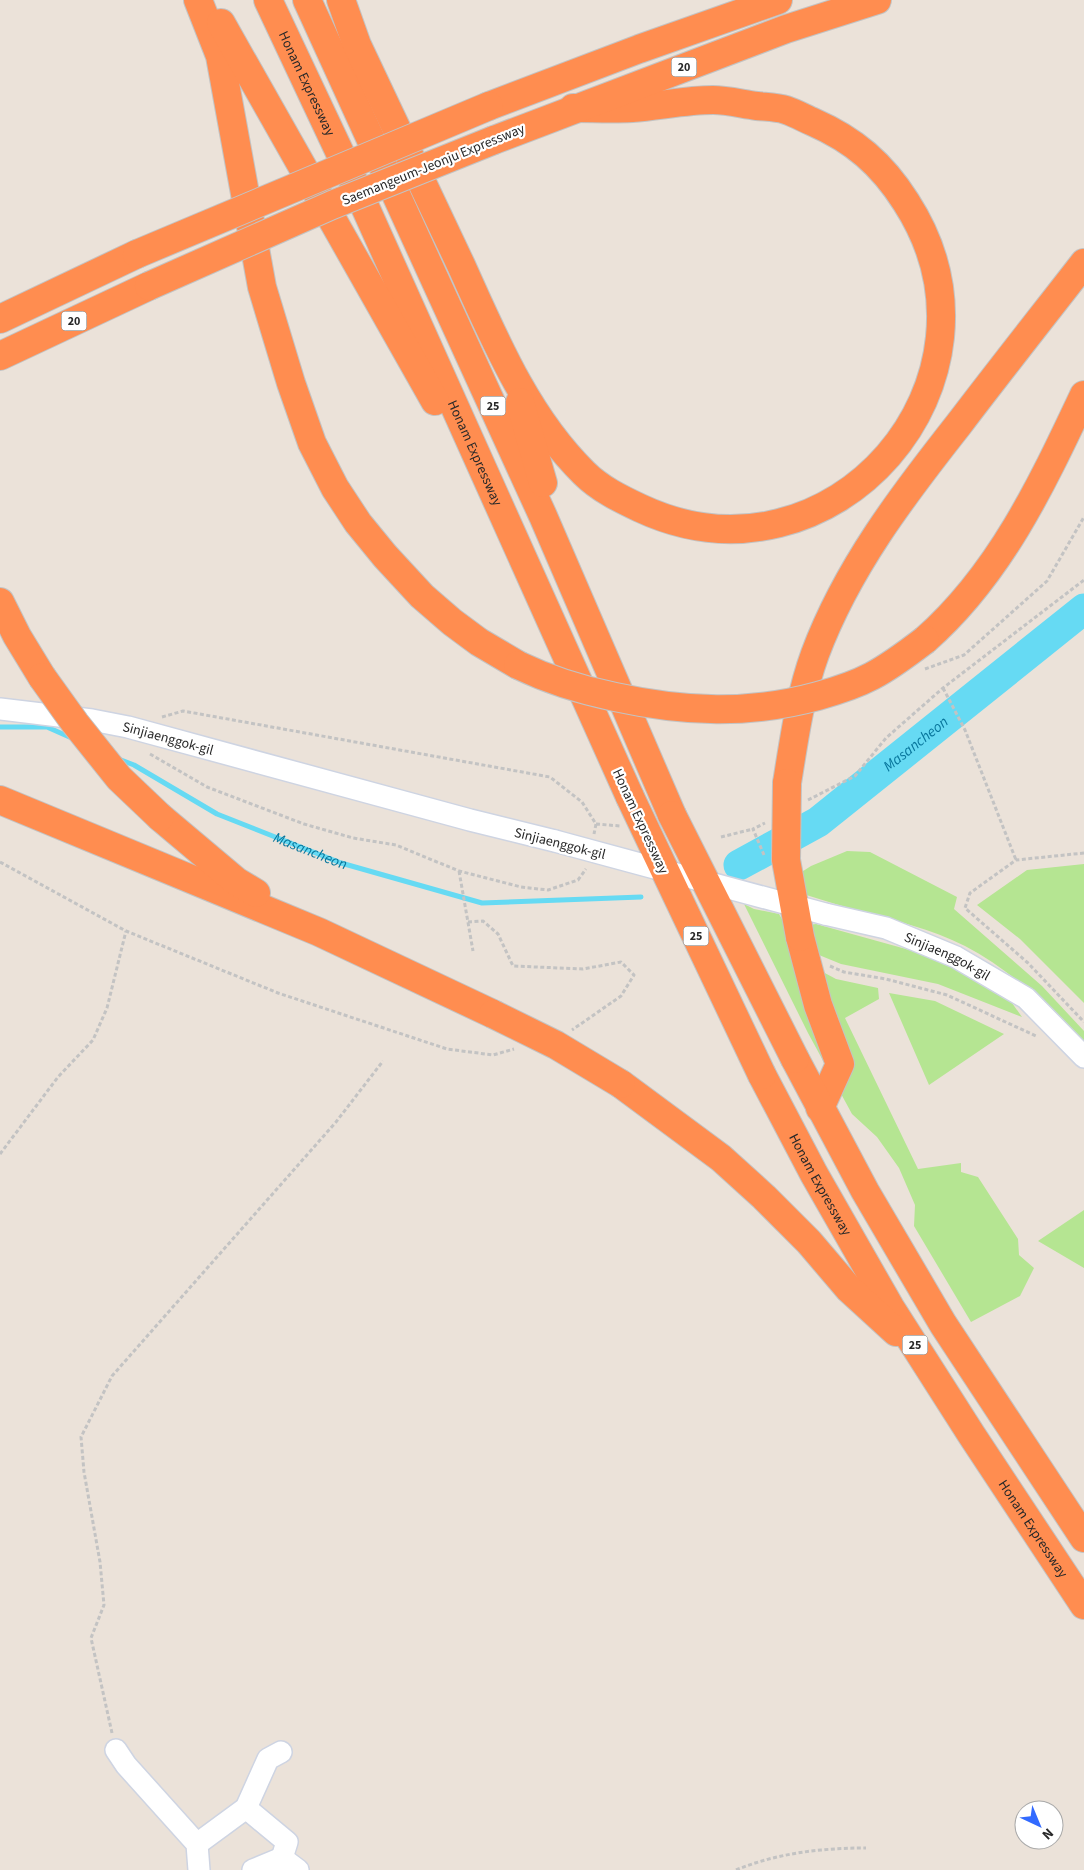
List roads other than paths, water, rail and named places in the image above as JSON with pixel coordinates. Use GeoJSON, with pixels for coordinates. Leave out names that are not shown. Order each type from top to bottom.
{"type":"FeatureCollection","features":[{"type":"Feature","properties":{"kind":"highway"},"geometry":{"type":"LineString","coordinates":[[198,0],[220,56],[262,287],[291,383],[312,443],[335,488],[358,523],[422,596],[452,622],[480,642],[518,665],[543,677],[587,691],[630,700],[673,708],[713,710],[749,709],[792,703],[840,690],[871,677],[898,660],[943,625],[997,559],[1023,519],[1084,395]]}},
{"type":"Feature","properties":{"kind":"highway"},"geometry":{"type":"LineString","coordinates":[[208,0],[517,546]]}},
{"type":"Feature","properties":{"kind":"highway","name":"Honam Expressway"},"geometry":{"type":"LineString","coordinates":[[268,0],[357,189],[630,797],[762,1075],[814,1174],[890,1307],[1084,1605]]}},
{"type":"Feature","properties":{"kind":"highway","name":"25"},"geometry":{"type":"LineString","coordinates":[[307,0],[458,328],[574,588],[672,815],[795,1059],[865,1191],[943,1324],[1084,1538]]}},
{"type":"Feature","properties":{"kind":"highway"},"geometry":{"type":"LineString","coordinates":[[341,0],[358,44],[512,374],[552,435],[586,475],[616,497],[651,514],[679,524],[708,528],[734,529],[757,527],[790,520],[822,508],[857,486],[888,456],[912,425],[928,391],[938,358],[941,300],[936,271],[927,242],[912,212],[894,183],[869,156],[836,132],[786,110],[713,100],[628,108],[573,108]]}},
{"type":"Feature","properties":{"kind":"highway"},"geometry":{"type":"LineString","coordinates":[[348,0],[358,44]]}},
{"type":"Feature","properties":{"kind":"highway"},"geometry":{"type":"LineString","coordinates":[[639,49],[728,0]]}},
{"type":"Feature","properties":{"kind":"highway","name":"20"},"geometry":{"type":"LineString","coordinates":[[0,319],[137,254],[489,106],[639,49],[778,0]]}},
{"type":"Feature","properties":{"kind":"highway","name":"Saemangeum-Jeonju Expressway"},"geometry":{"type":"LineString","coordinates":[[0,356],[149,286],[332,205],[573,108],[786,29],[877,0]]}},
{"type":"Feature","properties":{"kind":"highway"},"geometry":{"type":"LineString","coordinates":[[820,1108],[840,1064],[818,1005],[800,937],[786,860],[798,719],[815,654],[844,589],[887,519],[1084,263]]}},
{"type":"Feature","properties":{"kind":"highway"},"geometry":{"type":"LineString","coordinates":[[512,374],[574,588]]}},
{"type":"Feature","properties":{"kind":"highway"},"geometry":{"type":"LineString","coordinates":[[0,602],[17,636],[42,677],[119,778],[160,817],[236,881],[319,932]]}},
{"type":"Feature","properties":{"kind":"highway"},"geometry":{"type":"LineString","coordinates":[[0,800],[319,932],[556,1045],[621,1084],[721,1158],[809,1242],[849,1289],[920,1354]]}},
{"type":"Feature","properties":{"kind":"street","name":"Sinjiaenggok-gil"},"geometry":{"type":"LineString","coordinates":[[0,709],[128,726],[461,818],[555,841],[825,914],[886,928],[956,957],[1026,998],[1084,1057]]}},
{"type":"Feature","properties":{"kind":"street"},"geometry":{"type":"LineString","coordinates":[[116,1750],[126,1765],[197,1844],[199,1870]]}},
{"type":"Feature","properties":{"kind":"street"},"geometry":{"type":"LineString","coordinates":[[197,1844],[246,1808],[268,1759],[281,1752]]}},
{"type":"Feature","properties":{"kind":"street"},"geometry":{"type":"LineString","coordinates":[[246,1808],[286,1842],[290,1864],[253,1870]]}},
{"type":"Feature","properties":{"kind":"waterway","name":"Masancheon"},"geometry":{"type":"LineString","coordinates":[[739,865],[818,822],[1084,609]]}},
{"type":"Feature","properties":{"kind":"waterway","name":"Masancheon"},"geometry":{"type":"LineString","coordinates":[[0,727],[47,727],[74,739]]}},
{"type":"Feature","properties":{"kind":"waterway","name":"Masancheon"},"geometry":{"type":"LineString","coordinates":[[116,758],[134,765],[217,814],[341,863],[482,903],[641,897]]}}]}
